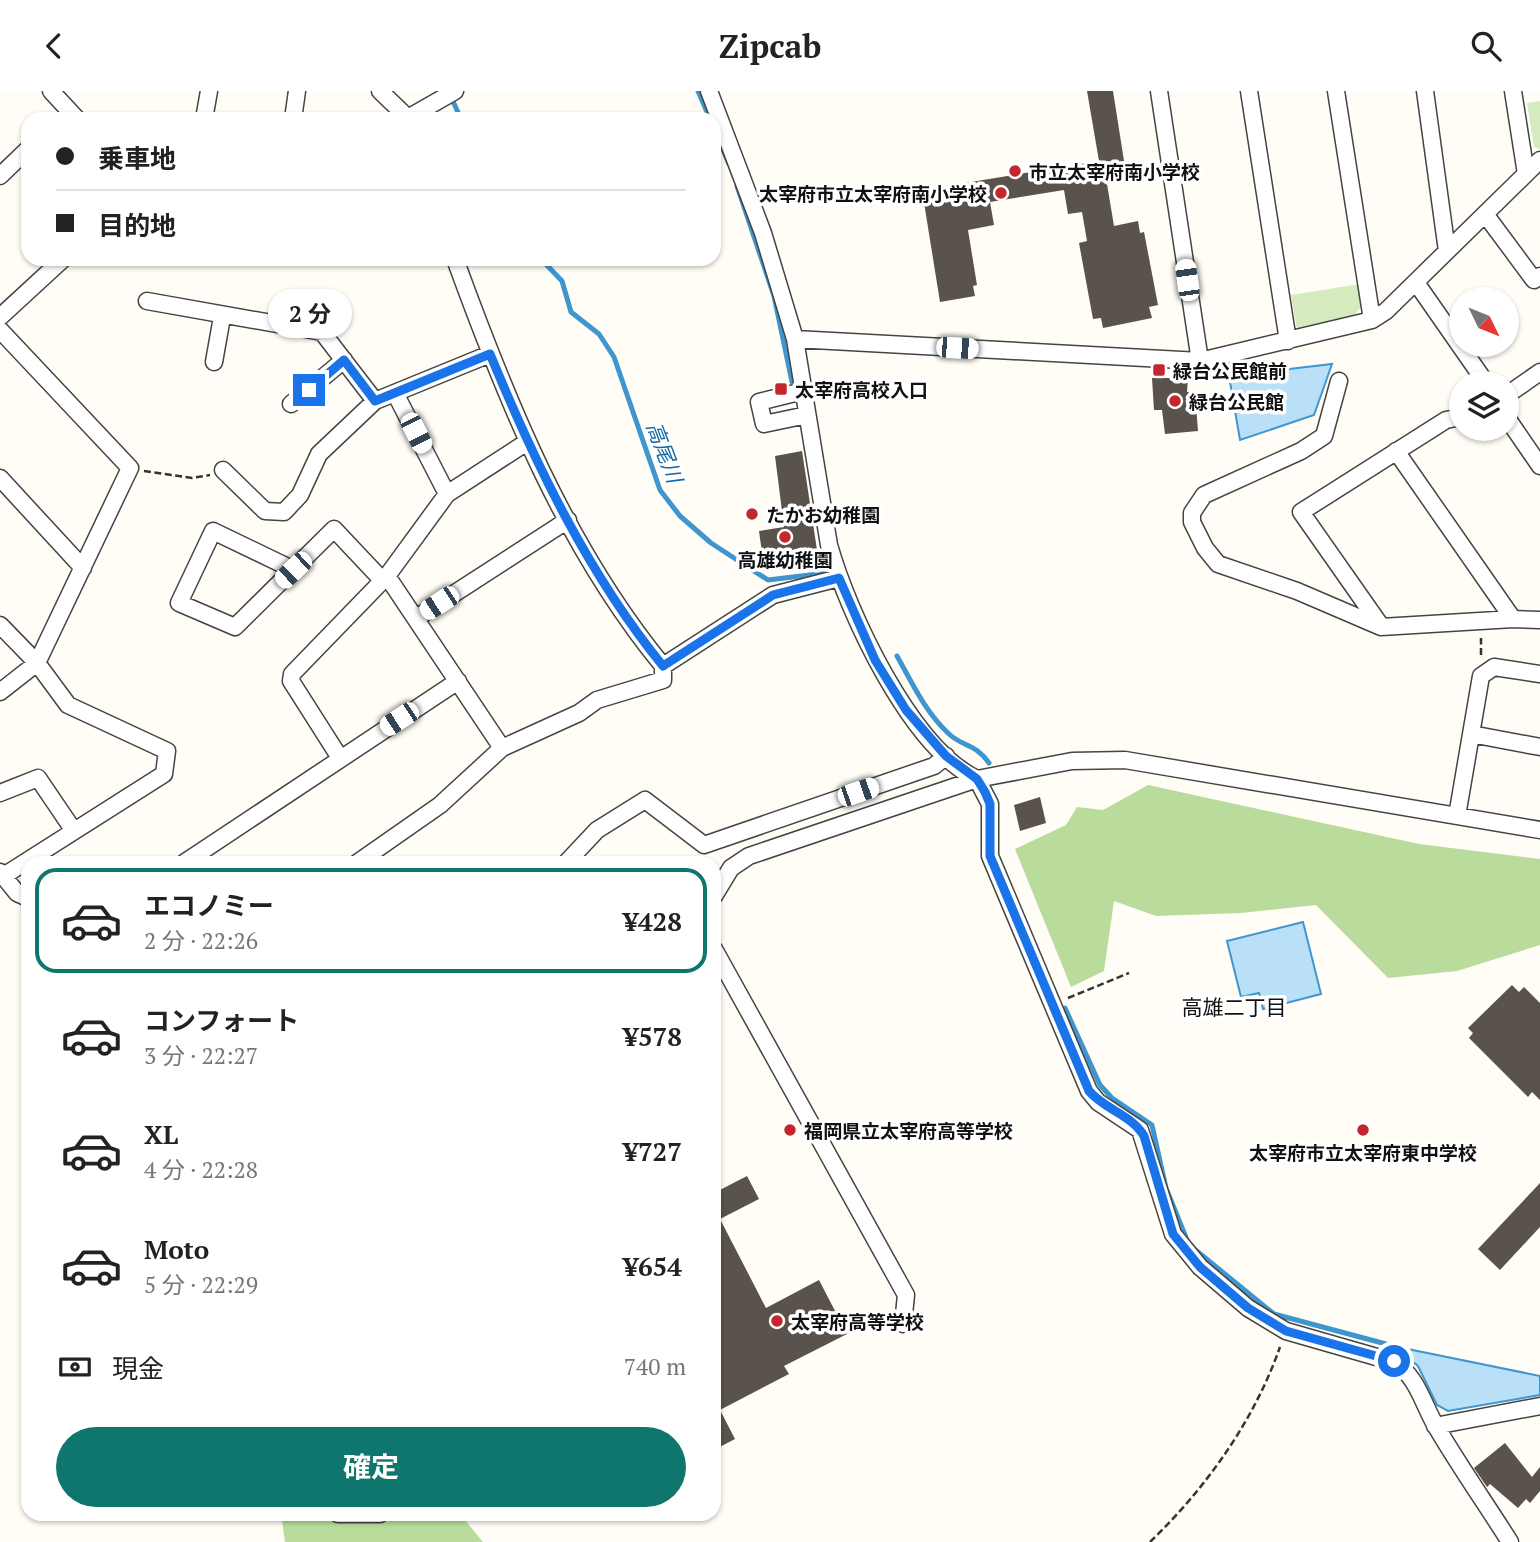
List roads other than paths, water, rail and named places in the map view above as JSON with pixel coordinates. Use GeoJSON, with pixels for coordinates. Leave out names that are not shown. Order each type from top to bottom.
{"type":"FeatureCollection","features":[{"type":"Feature","properties":{"kind":"street"},"geometry":{"type":"LineString","coordinates":[[51,91],[65,112]]}},
{"type":"Feature","properties":{"kind":"street"},"geometry":{"type":"LineString","coordinates":[[205,112],[209,91]]}},
{"type":"Feature","properties":{"kind":"street"},"geometry":{"type":"LineString","coordinates":[[294,112],[297,91]]}},
{"type":"Feature","properties":{"kind":"street"},"geometry":{"type":"LineString","coordinates":[[380,91],[402,112]]}},
{"type":"Feature","properties":{"kind":"street"},"geometry":{"type":"LineString","coordinates":[[709,91],[717,112]]}},
{"type":"Feature","properties":{"kind":"street"},"geometry":{"type":"LineString","coordinates":[[1159,91],[1199,361]]}},
{"type":"Feature","properties":{"kind":"street"},"geometry":{"type":"LineString","coordinates":[[1249,91],[1288,341]]}},
{"type":"Feature","properties":{"kind":"street"},"geometry":{"type":"LineString","coordinates":[[1336,91],[1372,320]]}},
{"type":"Feature","properties":{"kind":"street"},"geometry":{"type":"LineString","coordinates":[[1424,91],[1447,251]]}},
{"type":"Feature","properties":{"kind":"street"},"geometry":{"type":"LineString","coordinates":[[1513,91],[1526,174]]}},
{"type":"Feature","properties":{"kind":"street"},"geometry":{"type":"LineString","coordinates":[[418,112],[451,93]]}},
{"type":"Feature","properties":{"kind":"street"},"geometry":{"type":"LineString","coordinates":[[721,122],[764,233],[795,339],[829,545],[839,578],[875,660],[906,710],[946,756],[977,779],[990,804],[990,856],[1089,1091],[1098,1102],[1135,1125],[1144,1136],[1173,1234],[1200,1267],[1248,1308],[1286,1331],[1394,1361],[1412,1378],[1436,1426],[1510,1542]]}},
{"type":"Feature","properties":{"kind":"street"},"geometry":{"type":"LineString","coordinates":[[0,176],[21,156]]}},
{"type":"Feature","properties":{"kind":"street"},"geometry":{"type":"LineString","coordinates":[[795,339],[1199,361],[1288,341],[1372,320],[1386,311],[1417,284],[1540,160]]}},
{"type":"Feature","properties":{"kind":"street"},"geometry":{"type":"LineString","coordinates":[[1485,214],[1534,280],[1540,276]]}},
{"type":"Feature","properties":{"kind":"street"},"geometry":{"type":"LineString","coordinates":[[0,317],[55,266]]}},
{"type":"Feature","properties":{"kind":"street"},"geometry":{"type":"LineString","coordinates":[[366,856],[440,805],[502,748],[579,713],[597,699],[663,680],[663,666],[629,625],[568,520],[527,442],[490,354],[458,266]]}},
{"type":"Feature","properties":{"kind":"street"},"geometry":{"type":"LineString","coordinates":[[1417,284],[1478,371]]}},
{"type":"Feature","properties":{"kind":"street"},"geometry":{"type":"LineString","coordinates":[[147,301],[222,317],[322,332],[375,401]]}},
{"type":"Feature","properties":{"kind":"street"},"geometry":{"type":"LineString","coordinates":[[214,362],[222,317]]}},
{"type":"Feature","properties":{"kind":"street"},"geometry":{"type":"LineString","coordinates":[[0,330],[130,468],[37,663],[0,692]]}},
{"type":"Feature","properties":{"kind":"street"},"geometry":{"type":"LineString","coordinates":[[223,470],[265,510],[284,512],[300,495],[319,454],[375,401],[490,354]]}},
{"type":"Feature","properties":{"kind":"street"},"geometry":{"type":"LineString","coordinates":[[291,404],[344,360]]}},
{"type":"Feature","properties":{"kind":"street"},"geometry":{"type":"LineString","coordinates":[[1519,387],[1540,372]]}},
{"type":"Feature","properties":{"kind":"street"},"geometry":{"type":"LineString","coordinates":[[1339,381],[1324,436],[1301,451],[1204,495],[1192,513],[1192,522],[1205,548],[1219,564],[1297,591],[1381,627],[1482,620],[1540,620]]}},
{"type":"Feature","properties":{"kind":"street"},"geometry":{"type":"LineString","coordinates":[[803,391],[759,402],[764,424],[807,415]]}},
{"type":"Feature","properties":{"kind":"street"},"geometry":{"type":"LineString","coordinates":[[395,393],[447,494]]}},
{"type":"Feature","properties":{"kind":"street"},"geometry":{"type":"LineString","coordinates":[[1381,627],[1301,512],[1449,419]]}},
{"type":"Feature","properties":{"kind":"street"},"geometry":{"type":"LineString","coordinates":[[1519,435],[1540,466]]}},
{"type":"Feature","properties":{"kind":"street"},"geometry":{"type":"LineString","coordinates":[[340,758],[292,681],[292,674],[385,578],[447,494],[527,442]]}},
{"type":"Feature","properties":{"kind":"street"},"geometry":{"type":"LineString","coordinates":[[1396,451],[1513,619]]}},
{"type":"Feature","properties":{"kind":"street"},"geometry":{"type":"LineString","coordinates":[[0,478],[83,568]]}},
{"type":"Feature","properties":{"kind":"street"},"geometry":{"type":"LineString","coordinates":[[418,617],[568,520]]}},
{"type":"Feature","properties":{"kind":"street"},"geometry":{"type":"LineString","coordinates":[[293,570],[213,531],[179,603],[235,627],[293,570],[334,529],[385,578],[418,617],[502,748]]}},
{"type":"Feature","properties":{"kind":"street"},"geometry":{"type":"LineString","coordinates":[[663,666],[773,595],[839,578]]}},
{"type":"Feature","properties":{"kind":"street"},"geometry":{"type":"LineString","coordinates":[[0,625],[37,663],[68,705],[167,751],[164,774],[31,856]]}},
{"type":"Feature","properties":{"kind":"street"},"geometry":{"type":"LineString","coordinates":[[1457,816],[1480,676],[1494,667],[1540,674]]}},
{"type":"Feature","properties":{"kind":"street"},"geometry":{"type":"LineString","coordinates":[[194,856],[458,681]]}},
{"type":"Feature","properties":{"kind":"street"},"geometry":{"type":"LineString","coordinates":[[1471,734],[1540,747]]}},
{"type":"Feature","properties":{"kind":"street"},"geometry":{"type":"LineString","coordinates":[[573,856],[597,830],[645,800],[705,845],[934,766],[946,756]]}},
{"type":"Feature","properties":{"kind":"street"},"geometry":{"type":"LineString","coordinates":[[721,884],[731,868],[749,856],[977,779],[1072,761],[1125,760],[1540,830]]}},
{"type":"Feature","properties":{"kind":"street"},"geometry":{"type":"LineString","coordinates":[[0,793],[38,778],[74,831]]}},
{"type":"Feature","properties":{"kind":"street"},"geometry":{"type":"LineString","coordinates":[[21,862],[2,873],[21,895]]}},
{"type":"Feature","properties":{"kind":"street"},"geometry":{"type":"LineString","coordinates":[[721,962],[906,1295],[903,1324]]}},
{"type":"Feature","properties":{"kind":"street"},"geometry":{"type":"LineString","coordinates":[[1436,1426],[1540,1406]]}},
{"type":"Feature","properties":{"kind":"water"},"geometry":{"type":"Polygon","coordinates":[[[1332,364],[1314,415],[1240,440],[1229,376],[1332,364]]]}},
{"type":"Feature","properties":{"kind":"water"},"geometry":{"type":"Polygon","coordinates":[[[1303,922],[1321,994],[1263,1009],[1259,993],[1241,997],[1227,941],[1303,922]]]}},
{"type":"Feature","properties":{"kind":"water"},"geometry":{"type":"Polygon","coordinates":[[[1393,1346],[1540,1376],[1540,1395],[1448,1411],[1437,1405],[1418,1366],[1393,1346]]]}},
{"type":"Feature","properties":{"kind":"waterway"},"geometry":{"type":"LineString","coordinates":[[698,91],[707,112]]}},
{"type":"Feature","properties":{"kind":"waterway","name":"高尾川"},"geometry":{"type":"LineString","coordinates":[[451,97],[458,112]]}},
{"type":"Feature","properties":{"kind":"waterway"},"geometry":{"type":"LineString","coordinates":[[721,145],[729,164]]}},
{"type":"Feature","properties":{"kind":"waterway"},"geometry":{"type":"LineString","coordinates":[[737,186],[774,296],[792,382]]}},
{"type":"Feature","properties":{"kind":"waterway","name":"高尾川"},"geometry":{"type":"LineString","coordinates":[[548,266],[562,281],[571,312],[599,334],[614,357],[660,490],[680,516],[711,543],[768,580],[826,573]]}},
{"type":"Feature","properties":{"kind":"waterway"},"geometry":{"type":"LineString","coordinates":[[897,656],[933,717],[954,738],[979,752],[989,763]]}},
{"type":"Feature","properties":{"kind":"waterway"},"geometry":{"type":"LineString","coordinates":[[1065,1008],[1100,1085],[1112,1098],[1152,1125],[1166,1188],[1187,1240]]}},
{"type":"Feature","properties":{"kind":"waterway"},"geometry":{"type":"LineString","coordinates":[[1193,1248],[1274,1314],[1386,1344]]}},
{"type":"Feature","properties":{"kind":"place","name":"市立太宰府南小学校"},"geometry":{"type":"Point","coordinates":[1015,171]}},
{"type":"Feature","properties":{"kind":"place","name":"太宰府市立太宰府南小学校"},"geometry":{"type":"Point","coordinates":[1001,193]}},
{"type":"Feature","properties":{"kind":"place","name":"緑台公民館前"},"geometry":{"type":"Point","coordinates":[1159,370]}},
{"type":"Feature","properties":{"kind":"place","name":"太宰府高校入口"},"geometry":{"type":"Point","coordinates":[781,389]}},
{"type":"Feature","properties":{"kind":"place","name":"緑台公民館"},"geometry":{"type":"Point","coordinates":[1175,401]}},
{"type":"Feature","properties":{"kind":"place","name":"たかお幼稚園"},"geometry":{"type":"Point","coordinates":[752,514]}},
{"type":"Feature","properties":{"kind":"place","name":"高雄幼稚園"},"geometry":{"type":"Point","coordinates":[785,537]}},
{"type":"Feature","properties":{"kind":"place","name":"福岡県立太宰府高等学校"},"geometry":{"type":"Point","coordinates":[790,1130]}},
{"type":"Feature","properties":{"kind":"place","name":"太宰府市立太宰府東中学校"},"geometry":{"type":"Point","coordinates":[1363,1130]}},
{"type":"Feature","properties":{"kind":"place","name":"太宰府高等学校"},"geometry":{"type":"Point","coordinates":[777,1321]}},
{"type":"Feature","properties":{"kind":"district","name":"高雄二丁目"},"geometry":{"type":"Point","coordinates":[1234,1007]}}]}
